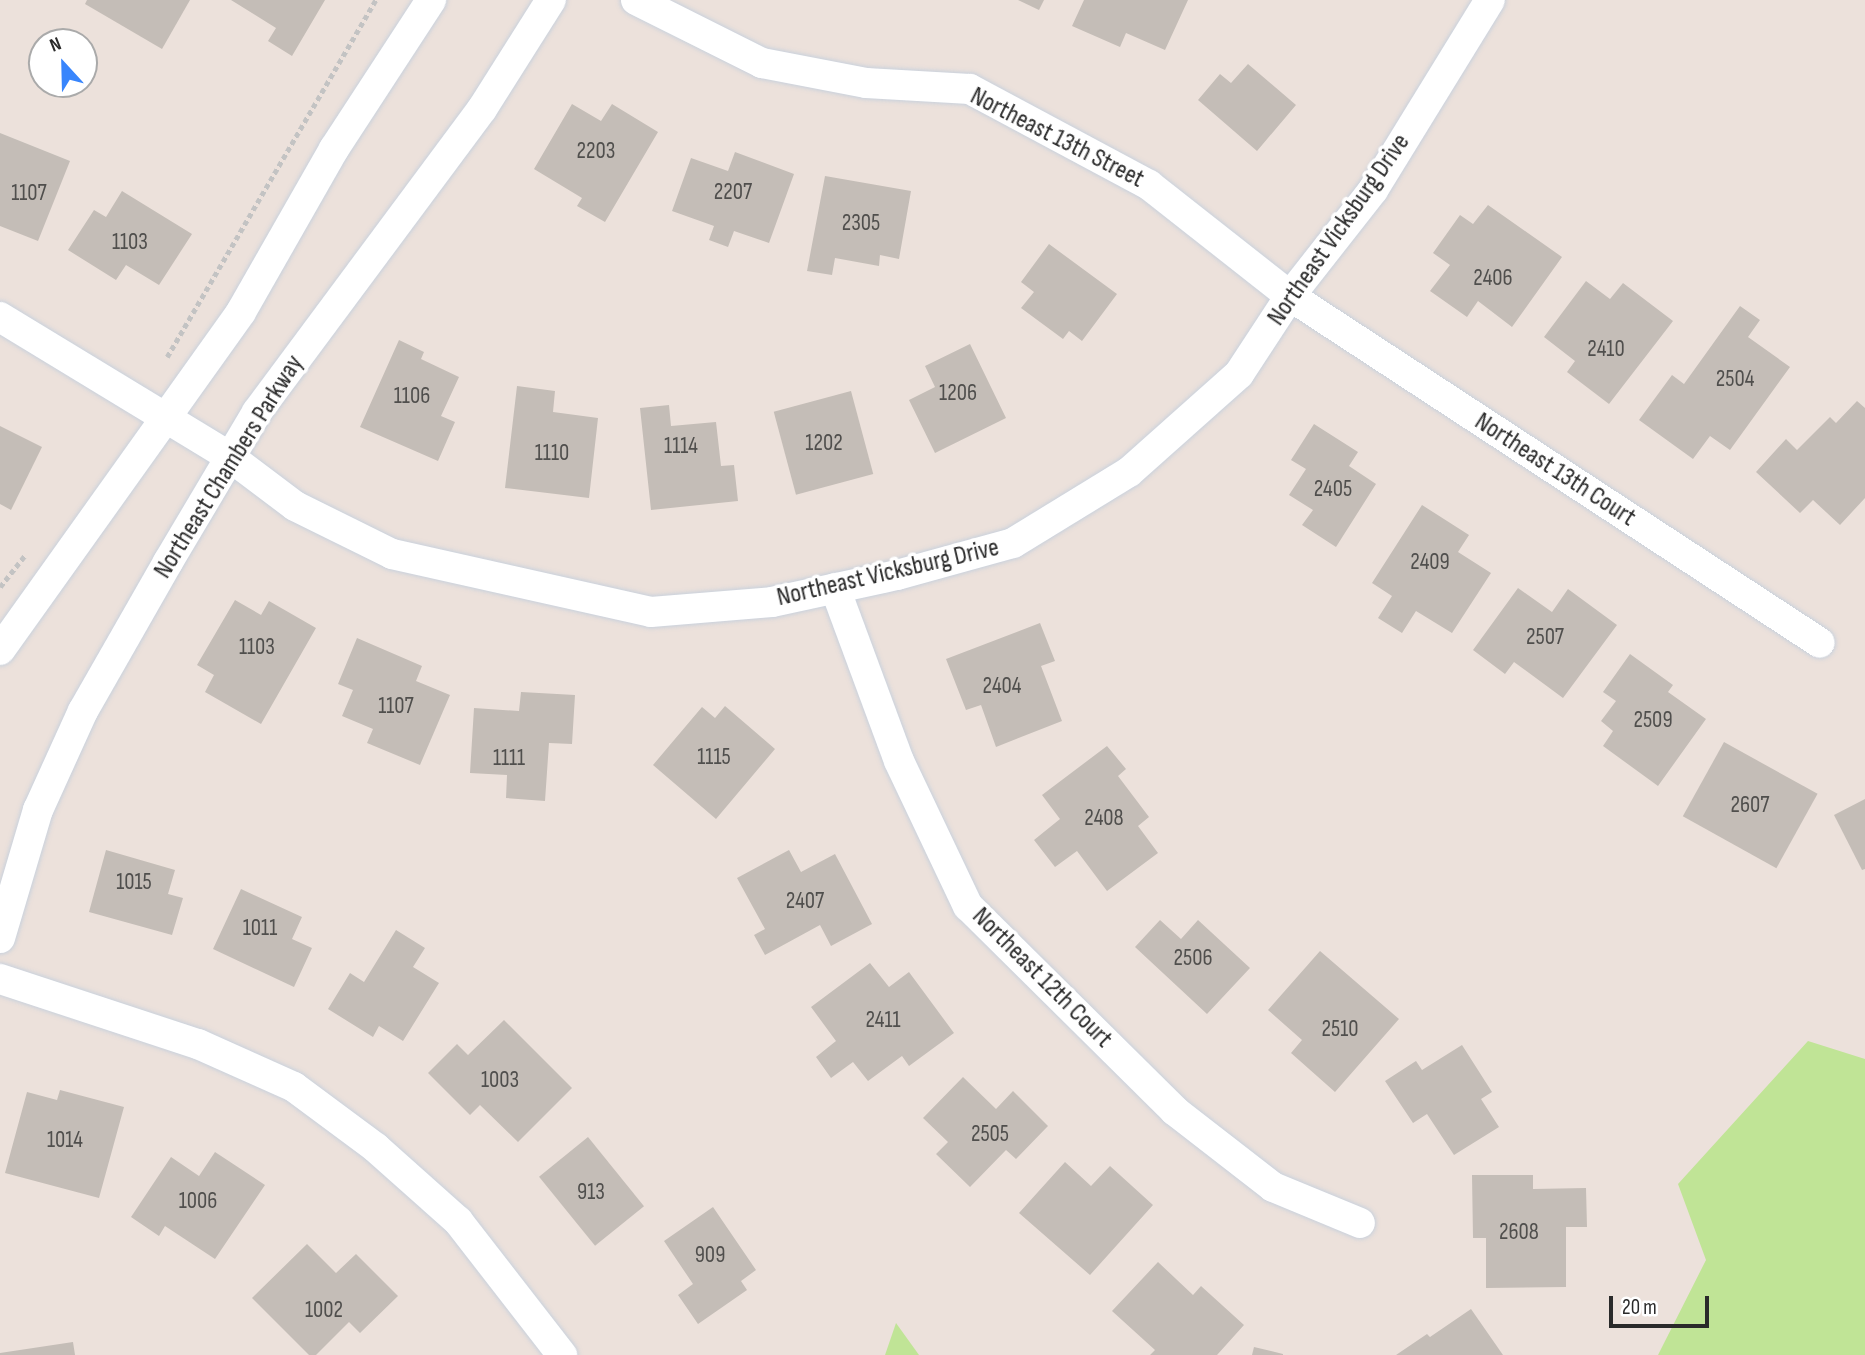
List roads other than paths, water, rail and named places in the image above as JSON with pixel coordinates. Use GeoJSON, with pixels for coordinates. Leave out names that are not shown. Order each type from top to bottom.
{"type":"FeatureCollection","features":[{"type":"Feature","properties":{"kind":"street"},"geometry":{"type":"LineString","coordinates":[[0,650],[169,419],[241,312],[334,149],[431,0]]}},
{"type":"Feature","properties":{"kind":"street","name":"Northeast Chambers Parkway"},"geometry":{"type":"LineString","coordinates":[[0,937],[38,810],[83,711],[230,457],[349,282],[482,109],[551,0]]}},
{"type":"Feature","properties":{"kind":"street","name":"Northeast 13th Street"},"geometry":{"type":"LineString","coordinates":[[636,0],[762,63],[866,83],[970,89],[1149,185],[1290,296]]}},
{"type":"Feature","properties":{"kind":"street","name":"Northeast Vicksburg Drive"},"geometry":{"type":"LineString","coordinates":[[0,317],[230,457],[295,506],[392,554],[651,612],[772,602],[1013,542],[1129,472],[1240,374],[1290,296],[1373,190],[1490,0]]}},
{"type":"Feature","properties":{"kind":"street","name":"Northeast 13th Court"},"geometry":{"type":"LineString","coordinates":[[1290,296],[1820,643]]}},
{"type":"Feature","properties":{"kind":"street","name":"Northeast 12th Court"},"geometry":{"type":"LineString","coordinates":[[835,588],[900,761],[968,906],[1175,1111],[1273,1186],[1360,1223]]}},
{"type":"Feature","properties":{"kind":"street"},"geometry":{"type":"LineString","coordinates":[[0,979],[198,1044],[294,1087],[376,1148],[458,1221],[562,1355]]}}]}
